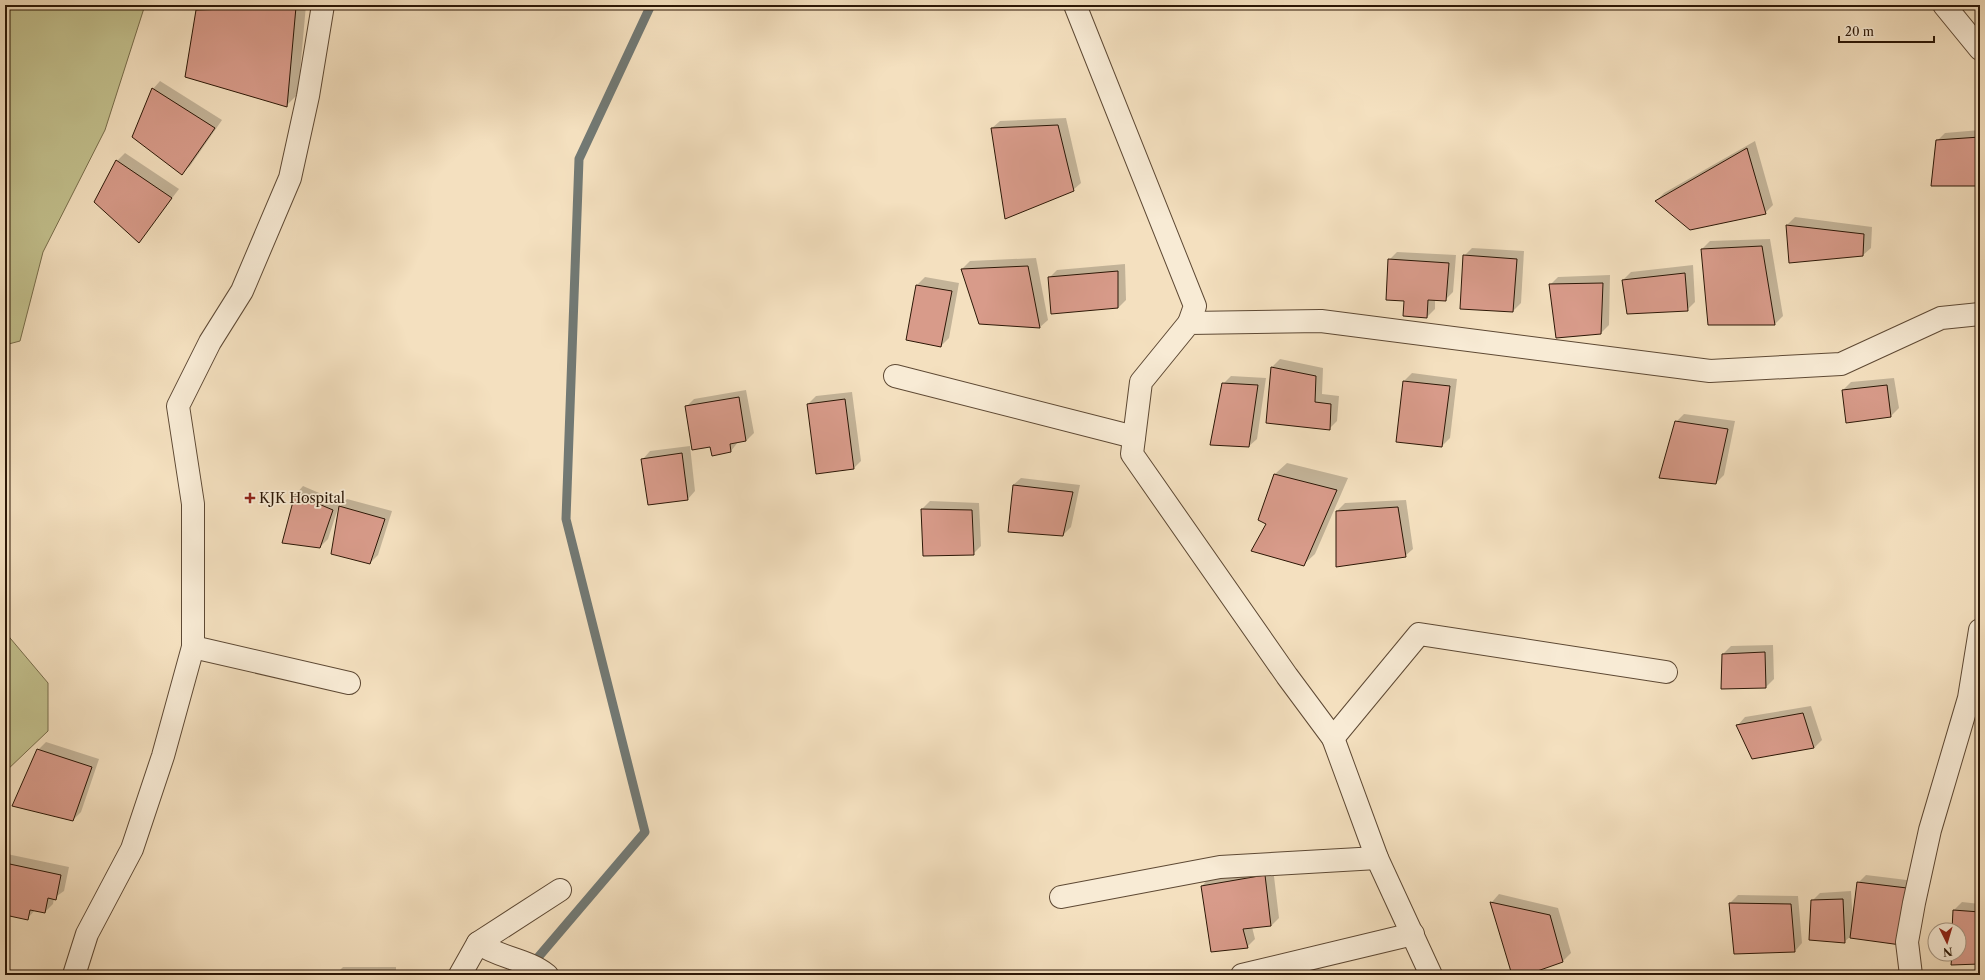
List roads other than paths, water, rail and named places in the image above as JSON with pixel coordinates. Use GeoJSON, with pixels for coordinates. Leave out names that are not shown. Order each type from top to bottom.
{"type":"FeatureCollection","features":[{"type":"Feature","properties":{"kind":"street"},"geometry":{"type":"LineString","coordinates":[[74,975],[87,934],[132,849],[163,756],[193,647],[193,504],[178,406],[210,342],[242,292],[290,178],[308,96],[323,5]]}},
{"type":"Feature","properties":{"kind":"street"},"geometry":{"type":"LineString","coordinates":[[1075,5],[1195,306],[1189,323],[1141,382],[1132,454],[1287,676],[1333,738],[1377,858],[1431,975]]}},
{"type":"Feature","properties":{"kind":"street"},"geometry":{"type":"LineString","coordinates":[[1944,5],[1980,49]]}},
{"type":"Feature","properties":{"kind":"street"},"geometry":{"type":"LineString","coordinates":[[1189,323],[1321,321],[1710,371],[1841,364],[1941,318],[1980,314]]}},
{"type":"Feature","properties":{"kind":"street"},"geometry":{"type":"LineString","coordinates":[[894,376],[1134,437]]}},
{"type":"Feature","properties":{"kind":"street"},"geometry":{"type":"LineString","coordinates":[[1911,975],[1907,942],[1914,903],[1930,830],[1969,698],[1980,630]]}},
{"type":"Feature","properties":{"kind":"street"},"geometry":{"type":"LineString","coordinates":[[1333,738],[1419,634],[1666,672]]}},
{"type":"Feature","properties":{"kind":"street"},"geometry":{"type":"LineString","coordinates":[[193,647],[349,682]]}},
{"type":"Feature","properties":{"kind":"street"},"geometry":{"type":"LineString","coordinates":[[1061,897],[1220,867],[1377,858]]}},
{"type":"Feature","properties":{"kind":"street"},"geometry":{"type":"LineString","coordinates":[[460,975],[483,947],[560,890]]}},
{"type":"Feature","properties":{"kind":"street"},"geometry":{"type":"LineString","coordinates":[[1242,975],[1413,934]]}},
{"type":"Feature","properties":{"kind":"street"},"geometry":{"type":"LineString","coordinates":[[483,947],[543,972]]}},
{"type":"Feature","properties":{"kind":"waterway"},"geometry":{"type":"LineString","coordinates":[[523,975],[645,832],[566,519],[579,159],[651,5]]}},
{"type":"Feature","properties":{"kind":"place","name":"KJK Hospital"},"geometry":{"type":"Point","coordinates":[250,498]}}]}
